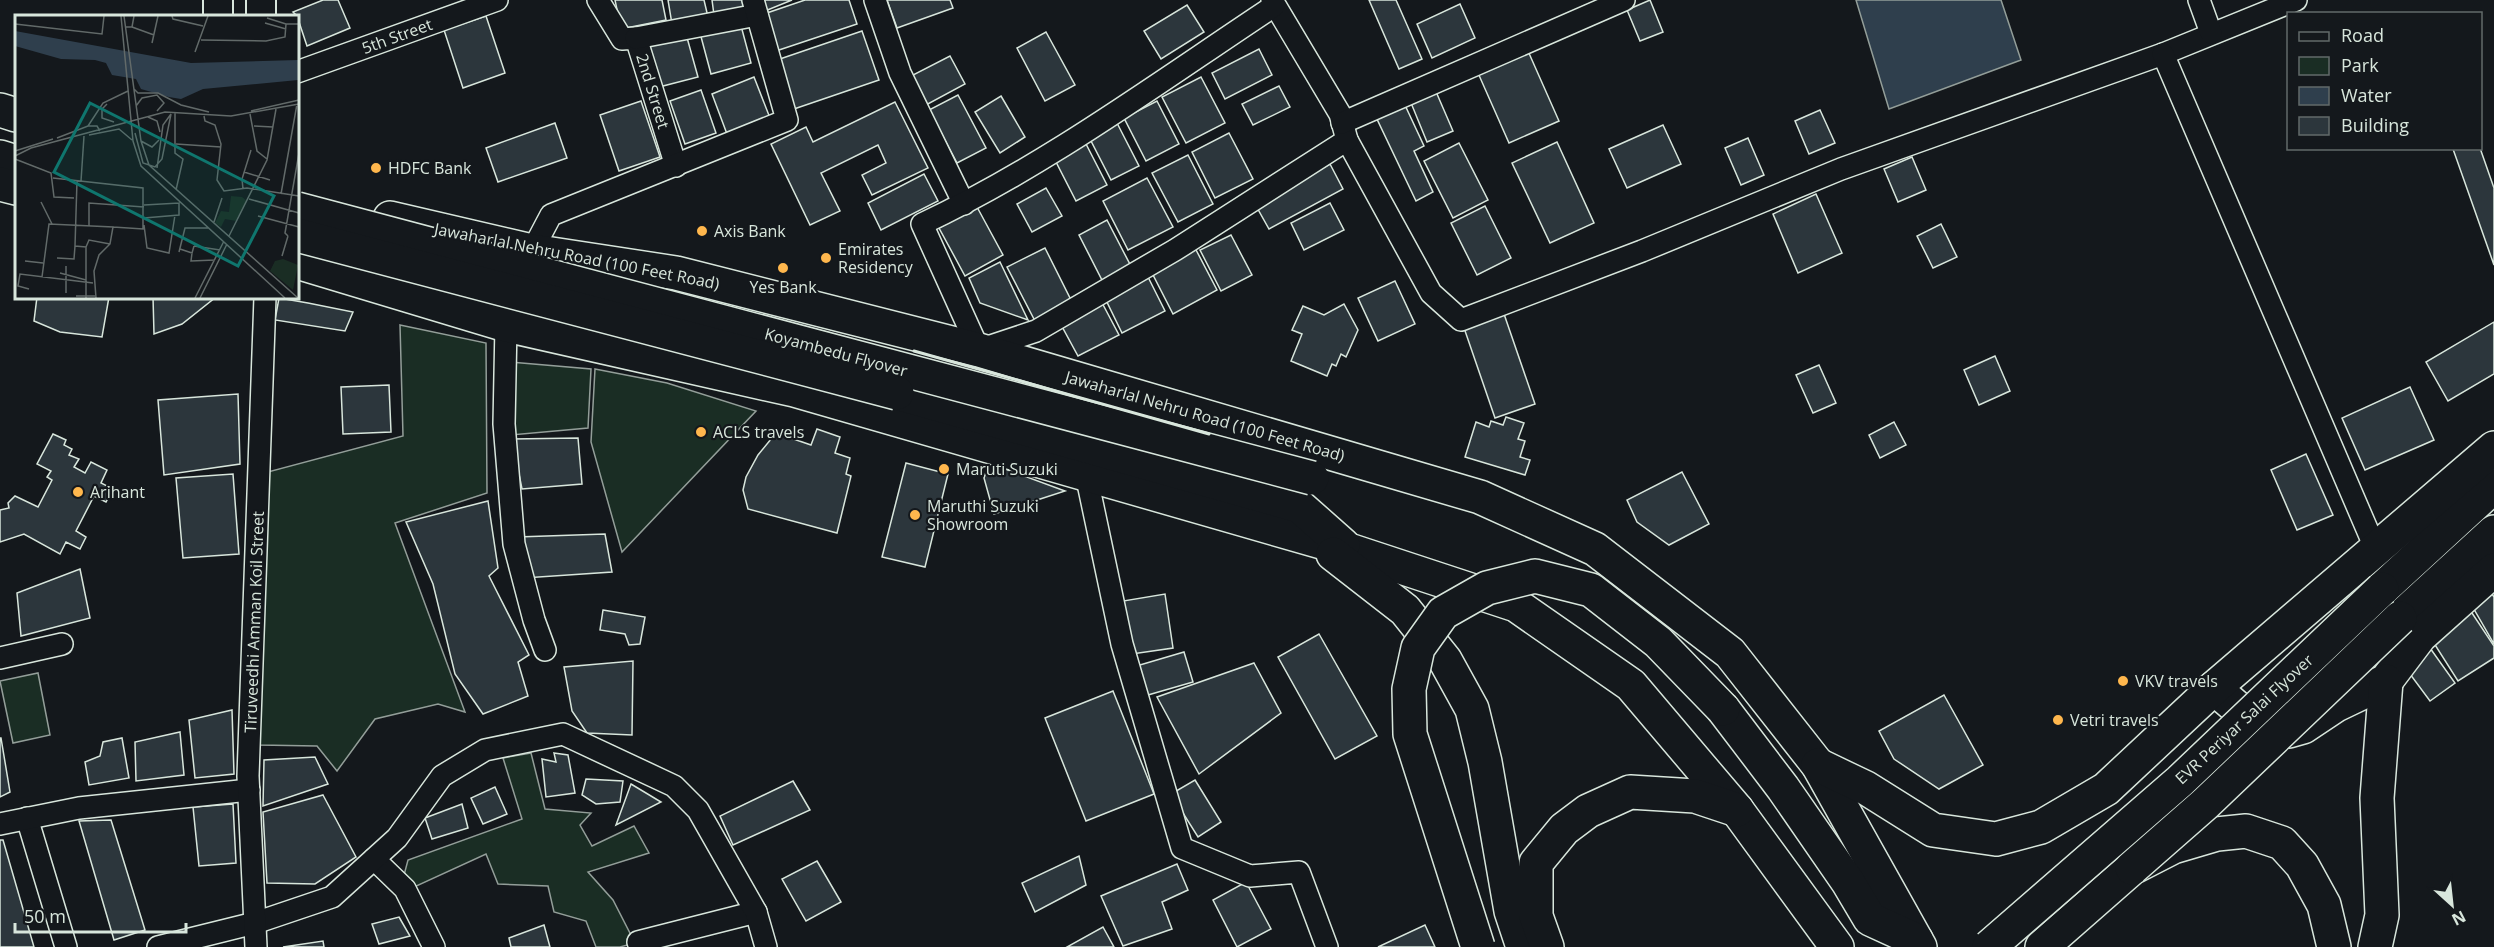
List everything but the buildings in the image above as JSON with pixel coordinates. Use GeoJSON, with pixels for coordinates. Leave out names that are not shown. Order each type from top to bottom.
{"type":"FeatureCollection","features":[{"type":"Feature","properties":{"kind":"main road"},"geometry":{"type":"LineString","coordinates":[[0,110],[15,114]]}},
{"type":"Feature","properties":{"kind":"main road"},"geometry":{"type":"LineString","coordinates":[[0,130],[15,134]]}},
{"type":"Feature","properties":{"kind":"main road"},"geometry":{"type":"LineString","coordinates":[[0,157],[15,162]]}},
{"type":"Feature","properties":{"kind":"main road"},"geometry":{"type":"LineString","coordinates":[[0,184],[15,188]]}},
{"type":"Feature","properties":{"kind":"main road","name":"Jawaharlal Nehru Road (100 Feet Road)"},"geometry":{"type":"LineString","coordinates":[[298,198],[532,250],[676,273],[979,350],[1480,497],[1595,549],[1730,654],[1818,765],[1918,943]]}},
{"type":"Feature","properties":{"kind":"main road","name":"Koyambedu Flyover"},"geometry":{"type":"LineString","coordinates":[[298,209],[1312,478],[1376,467]]}},
{"type":"Feature","properties":{"kind":"main road","name":"Koyambedu Flyover"},"geometry":{"type":"LineString","coordinates":[[298,235],[897,393],[1284,501],[1299,506],[1349,550]]}},
{"type":"Feature","properties":{"kind":"main road"},"geometry":{"type":"LineString","coordinates":[[298,262],[506,325],[644,358],[794,390],[1349,550],[1516,604],[1631,685],[1737,810],[1837,947]]}},
{"type":"Feature","properties":{"kind":"main road"},"geometry":{"type":"LineString","coordinates":[[644,358],[676,273]]}},
{"type":"Feature","properties":{"kind":"main road"},"geometry":{"type":"LineString","coordinates":[[1818,765],[1866,788],[1932,830],[1996,839],[2042,827],[2106,789],[2214,688],[2494,448]]}},
{"type":"Feature","properties":{"kind":"main road","name":"EVR Periyar Salai Flyover"},"geometry":{"type":"LineString","coordinates":[[1989,947],[2180,780],[2494,486]]}},
{"type":"Feature","properties":{"kind":"main road","name":"EVR Periyar Salai Flyover"},"geometry":{"type":"LineString","coordinates":[[2043,947],[2205,804],[2494,532]]}},
{"type":"Feature","properties":{"kind":"main road"},"geometry":{"type":"LineString","coordinates":[[1315,540],[1405,610],[1444,660],[1472,709],[1485,762],[1511,911],[1523,947]]}},
{"type":"Feature","properties":{"kind":"main road"},"geometry":{"type":"LineString","coordinates":[[2214,688],[2256,724],[2289,731],[2303,727],[2336,705],[2386,681],[2420,636],[2494,570]]}},
{"type":"Feature","properties":{"kind":"main road"},"geometry":{"type":"LineString","coordinates":[[1478,947],[1410,734],[1409,688],[1418,648],[1443,613],[1487,588],[1536,576],[1591,590],[1658,642],[1723,709],[1783,788],[1848,882],[1870,919],[1918,943]]}},
{"type":"Feature","properties":{"kind":"main road"},"geometry":{"type":"LineString","coordinates":[[2375,947],[2382,915],[2377,798],[2386,681]]}},
{"type":"Feature","properties":{"kind":"main road"},"geometry":{"type":"LineString","coordinates":[[1547,947],[1536,916],[1536,863],[1564,829],[1588,811],[1630,792],[1695,796],[1737,810]]}},
{"type":"Feature","properties":{"kind":"main road"},"geometry":{"type":"LineString","coordinates":[[2132,868],[2173,847],[2217,834],[2246,831],[2282,843],[2302,865],[2324,905],[2334,947]]}},
{"type":"Feature","properties":{"kind":"street","name":"5th Street"},"geometry":{"type":"LineString","coordinates":[[298,72],[497,0]]}},
{"type":"Feature","properties":{"kind":"street","name":"2nd Street"},"geometry":{"type":"LineString","coordinates":[[598,0],[621,39],[636,38],[676,166]]}},
{"type":"Feature","properties":{"kind":"street"},"geometry":{"type":"LineString","coordinates":[[875,0],[900,73],[964,204]]}},
{"type":"Feature","properties":{"kind":"street"},"geometry":{"type":"LineString","coordinates":[[1624,0],[1345,132],[1175,250],[1036,331],[979,350],[922,224],[964,204],[1052,154],[1273,3],[1340,114],[1345,132],[1431,293],[1461,320],[1642,251],[1840,169],[2163,54],[2296,0]]}},
{"type":"Feature","properties":{"kind":"street"},"geometry":{"type":"LineString","coordinates":[[2199,0],[2211,33]]}},
{"type":"Feature","properties":{"kind":"street"},"geometry":{"type":"LineString","coordinates":[[532,250],[551,215],[787,120],[755,8],[636,38]]}},
{"type":"Feature","properties":{"kind":"street"},"geometry":{"type":"LineString","coordinates":[[2163,54],[2376,550]]}},
{"type":"Feature","properties":{"kind":"street","name":"Tiruveedhi Amman Koil Street"},"geometry":{"type":"LineString","coordinates":[[256,947],[249,790],[265,298]]}},
{"type":"Feature","properties":{"kind":"street"},"geometry":{"type":"LineString","coordinates":[[506,325],[504,424],[514,544],[534,620],[545,650]]}},
{"type":"Feature","properties":{"kind":"street"},"geometry":{"type":"LineString","coordinates":[[1086,474],[1122,644],[1182,848],[1250,876],[1299,872],[1327,947]]}},
{"type":"Feature","properties":{"kind":"street"},"geometry":{"type":"LineString","coordinates":[[0,658],[62,644]]}},
{"type":"Feature","properties":{"kind":"street"},"geometry":{"type":"LineString","coordinates":[[158,947],[255,923],[332,897],[397,838],[442,776],[485,750],[563,734],[674,786],[698,810],[756,912],[766,947]]}},
{"type":"Feature","properties":{"kind":"street"},"geometry":{"type":"LineString","coordinates":[[0,824],[79,808],[249,790]]}},
{"type":"Feature","properties":{"kind":"street"},"geometry":{"type":"LineString","coordinates":[[27,818],[66,947]]}},
{"type":"Feature","properties":{"kind":"street"},"geometry":{"type":"LineString","coordinates":[[374,859],[405,889],[434,947]]}},
{"type":"Feature","properties":{"kind":"street"},"geometry":{"type":"LineString","coordinates":[[638,942],[756,912]]}},
{"type":"Feature","properties":{"kind":"green space"},"geometry":{"type":"Polygon","coordinates":[[[400,325],[486,343],[487,493],[395,523],[465,712],[438,704],[375,719],[337,771],[317,746],[259,745],[264,473],[403,436],[400,325]]]}},
{"type":"Feature","properties":{"kind":"green space"},"geometry":{"type":"Polygon","coordinates":[[[510,362],[591,369],[588,428],[511,435],[510,362]]]}},
{"type":"Feature","properties":{"kind":"green space"},"geometry":{"type":"Polygon","coordinates":[[[595,369],[667,383],[756,411],[622,552],[591,442],[595,369]]]}},
{"type":"Feature","properties":{"kind":"green space"},"geometry":{"type":"Polygon","coordinates":[[[38,673],[50,735],[13,743],[0,681],[38,673]]]}},
{"type":"Feature","properties":{"kind":"green space"},"geometry":{"type":"Polygon","coordinates":[[[531,753],[545,809],[591,813],[580,825],[592,846],[634,826],[649,853],[588,872],[613,900],[635,943],[620,947],[596,947],[586,921],[554,912],[548,886],[498,884],[486,854],[399,894],[408,860],[522,819],[503,758],[531,753]]]}},
{"type":"Feature","properties":{"kind":"water"},"geometry":{"type":"Polygon","coordinates":[[[1856,0],[2001,0],[2021,60],[1889,109],[1856,0]]]}},
{"type":"Feature","properties":{"kind":"wall"},"geometry":{"type":"LineString","coordinates":[[914,351],[1209,434]]}},
{"type":"Feature","properties":{"kind":"place","name":"HDFC Bank"},"geometry":{"type":"Point","coordinates":[376,168]}},
{"type":"Feature","properties":{"kind":"place","name":"Axis Bank"},"geometry":{"type":"Point","coordinates":[702,231]}},
{"type":"Feature","properties":{"kind":"place","name":"Emirates Residency"},"geometry":{"type":"Point","coordinates":[826,258]}},
{"type":"Feature","properties":{"kind":"place","name":"Yes Bank"},"geometry":{"type":"Point","coordinates":[783,268]}},
{"type":"Feature","properties":{"kind":"place","name":"ACLS travels"},"geometry":{"type":"Point","coordinates":[701,432]}},
{"type":"Feature","properties":{"kind":"place","name":"Maruti Suzuki"},"geometry":{"type":"Point","coordinates":[944,469]}},
{"type":"Feature","properties":{"kind":"place","name":"Arihant"},"geometry":{"type":"Point","coordinates":[78,492]}},
{"type":"Feature","properties":{"kind":"place","name":"Maruthi Suzuki Showroom"},"geometry":{"type":"Point","coordinates":[915,515]}},
{"type":"Feature","properties":{"kind":"place","name":"VKV travels"},"geometry":{"type":"Point","coordinates":[2123,681]}},
{"type":"Feature","properties":{"kind":"place","name":"Vetri travels"},"geometry":{"type":"Point","coordinates":[2058,720]}}]}
